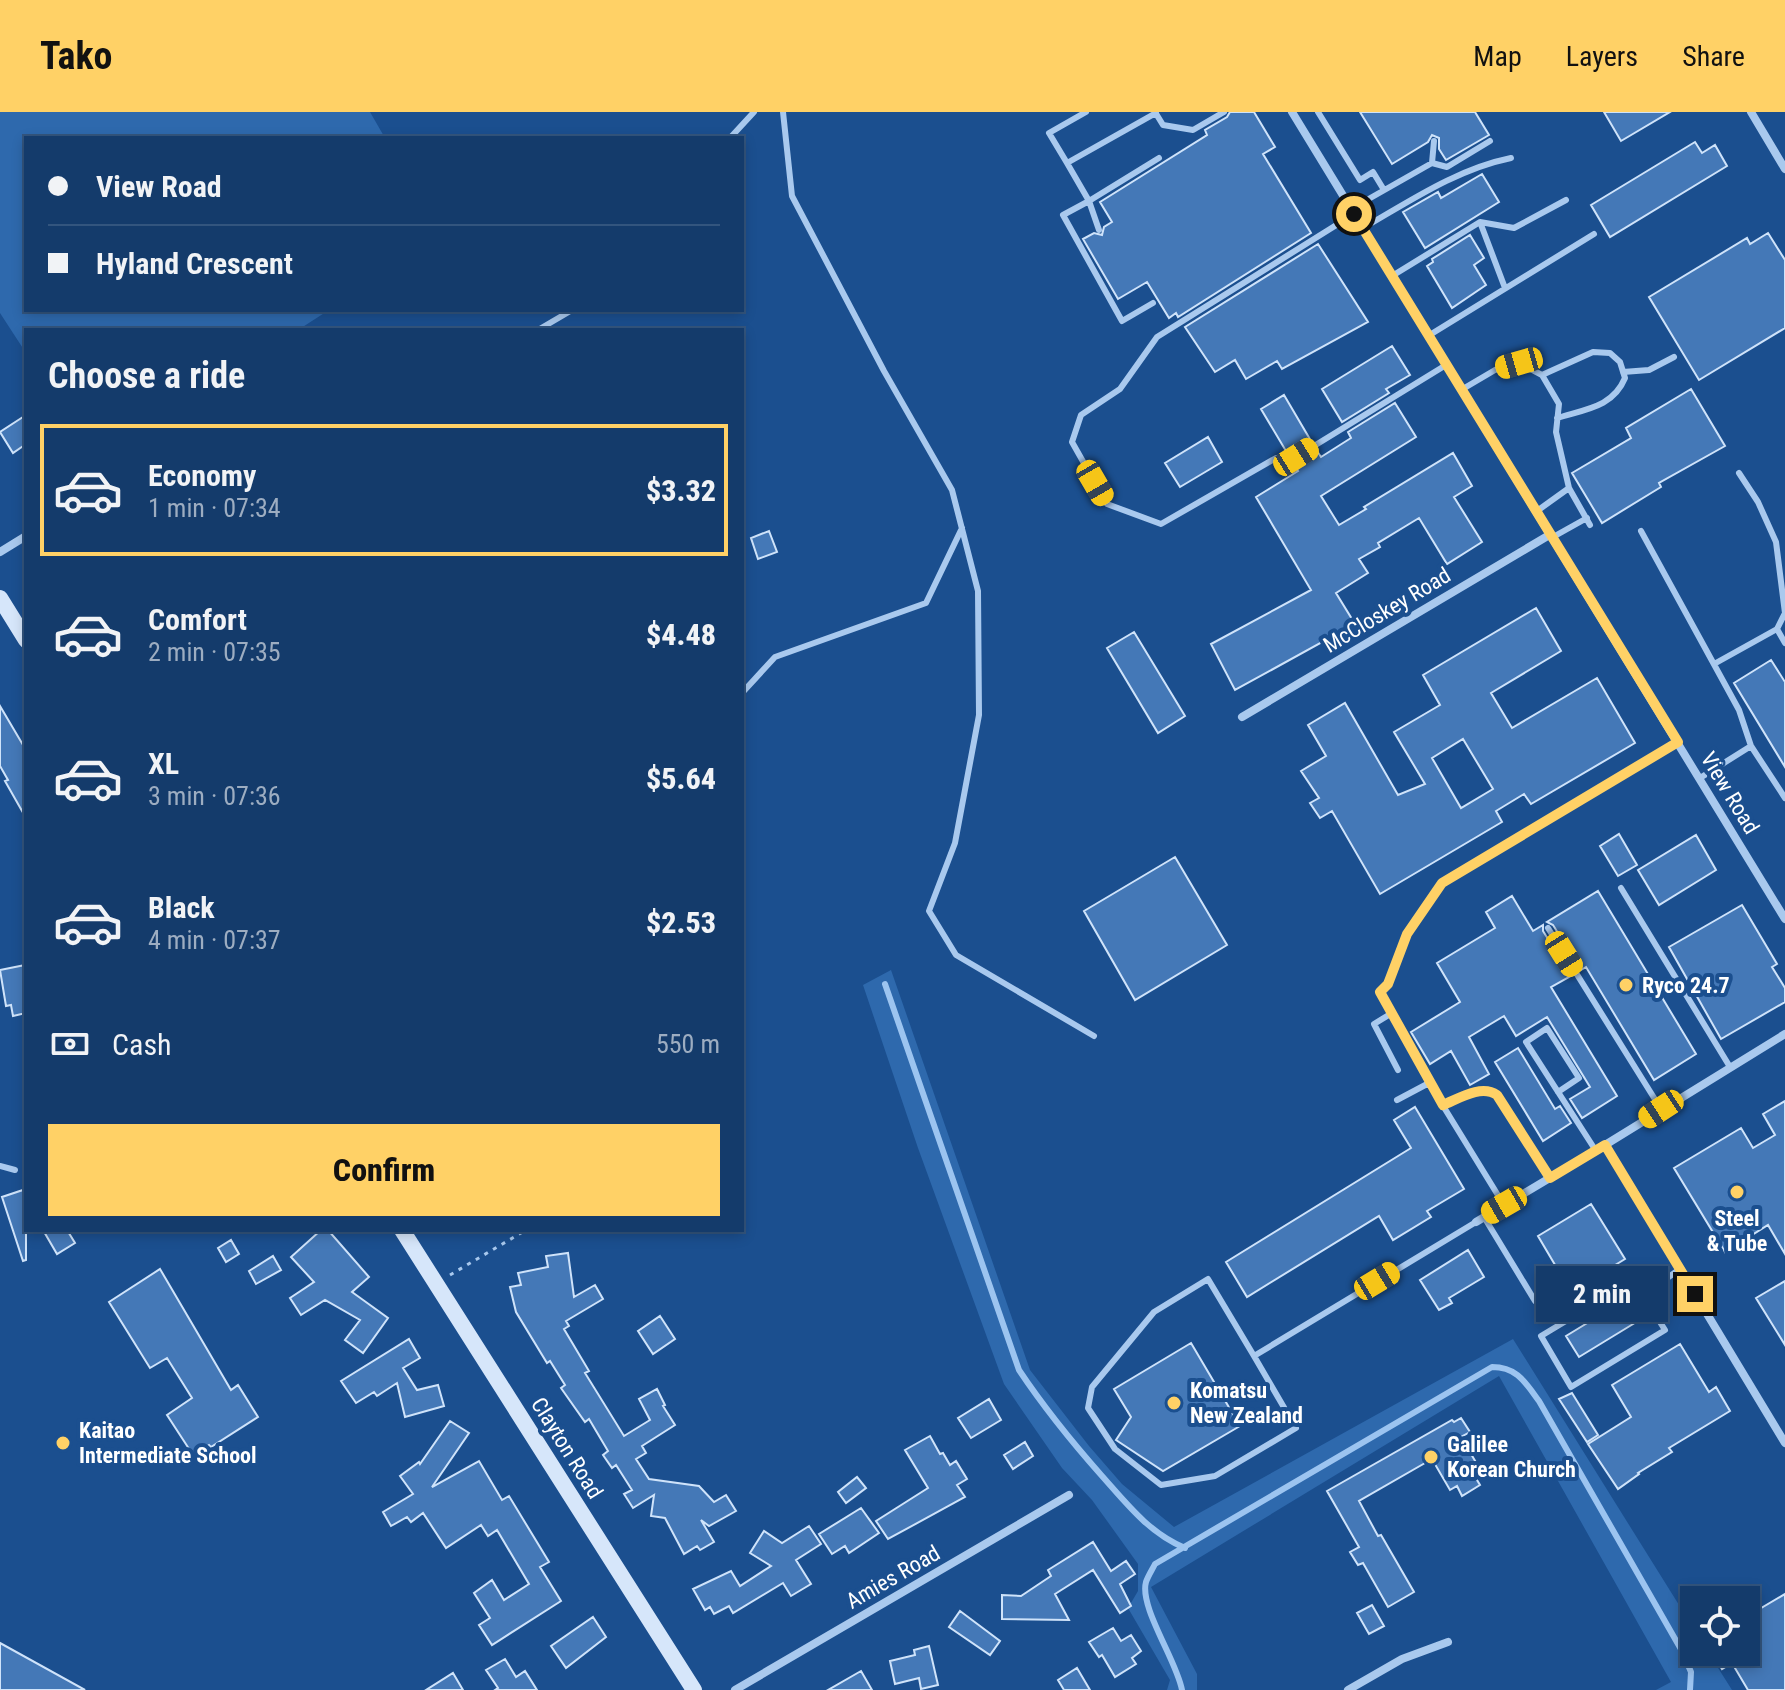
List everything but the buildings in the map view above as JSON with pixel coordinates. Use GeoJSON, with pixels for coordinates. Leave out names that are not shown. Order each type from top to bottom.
{"type":"FeatureCollection","features":[{"type":"Feature","properties":{"kind":"main road"},"geometry":{"type":"LineString","coordinates":[[0,598],[24,637]]}},
{"type":"Feature","properties":{"kind":"main road","name":"Clayton Road"},"geometry":{"type":"LineString","coordinates":[[403,1232],[694,1690]]}},
{"type":"Feature","properties":{"kind":"street"},"geometry":{"type":"LineString","coordinates":[[1751,112],[1785,169]]}},
{"type":"Feature","properties":{"kind":"street","name":"View Road"},"geometry":{"type":"LineString","coordinates":[[1294,115],[1785,919]]}},
{"type":"Feature","properties":{"kind":"street","name":"McCloskey Road"},"geometry":{"type":"LineString","coordinates":[[1242,717],[1552,535]]}},
{"type":"Feature","properties":{"kind":"street"},"geometry":{"type":"LineString","coordinates":[[0,552],[24,537]]}},
{"type":"Feature","properties":{"kind":"street"},"geometry":{"type":"LineString","coordinates":[[1407,934],[1442,883],[1678,742]]}},
{"type":"Feature","properties":{"kind":"street"},"geometry":{"type":"LineString","coordinates":[[1480,1219],[1785,1034]]}},
{"type":"Feature","properties":{"kind":"street"},"geometry":{"type":"LineString","coordinates":[[1605,1145],[1785,1443]]}},
{"type":"Feature","properties":{"kind":"street","name":"Amies Road"},"geometry":{"type":"LineString","coordinates":[[735,1690],[1069,1495]]}},
{"type":"Feature","properties":{"kind":"street"},"geometry":{"type":"LineString","coordinates":[[1348,1690],[1402,1659],[1448,1642]]}},
{"type":"Feature","properties":{"kind":"lane"},"geometry":{"type":"LineString","coordinates":[[732,136],[754,112]]}},
{"type":"Feature","properties":{"kind":"lane"},"geometry":{"type":"LineString","coordinates":[[783,112],[792,196],[884,371],[952,490],[978,591],[979,715],[955,843],[929,911],[956,955],[1094,1036]]}},
{"type":"Feature","properties":{"kind":"lane"},"geometry":{"type":"LineString","coordinates":[[1086,112],[1049,133],[1089,201],[1099,230]]}},
{"type":"Feature","properties":{"kind":"lane"},"geometry":{"type":"LineString","coordinates":[[1067,163],[1155,112],[1163,125],[1193,130],[1224,112]]}},
{"type":"Feature","properties":{"kind":"lane"},"geometry":{"type":"LineString","coordinates":[[1294,115],[1305,112]]}},
{"type":"Feature","properties":{"kind":"lane"},"geometry":{"type":"LineString","coordinates":[[1318,112],[1360,180],[1373,172],[1384,190]]}},
{"type":"Feature","properties":{"kind":"lane"},"geometry":{"type":"LineString","coordinates":[[1432,163],[1434,141]]}},
{"type":"Feature","properties":{"kind":"lane"},"geometry":{"type":"LineString","coordinates":[[1446,365],[1296,457],[1276,458],[1161,524],[1107,504],[1072,442],[1081,415],[1120,389],[1157,337],[1384,190],[1432,163],[1447,167],[1490,141]]}},
{"type":"Feature","properties":{"kind":"lane"},"geometry":{"type":"LineString","coordinates":[[1153,303],[1122,321],[1063,215],[1159,158]]}},
{"type":"Feature","properties":{"kind":"lane"},"geometry":{"type":"LineString","coordinates":[[1363,228],[1483,164],[1511,158]]}},
{"type":"Feature","properties":{"kind":"lane"},"geometry":{"type":"LineString","coordinates":[[1392,276],[1480,222],[1514,228],[1566,200]]}},
{"type":"Feature","properties":{"kind":"lane"},"geometry":{"type":"LineString","coordinates":[[1480,222],[1505,288]]}},
{"type":"Feature","properties":{"kind":"lane"},"geometry":{"type":"LineString","coordinates":[[1428,336],[1594,234]]}},
{"type":"Feature","properties":{"kind":"lane"},"geometry":{"type":"LineString","coordinates":[[541,328],[569,312]]}},
{"type":"Feature","properties":{"kind":"lane"},"geometry":{"type":"LineString","coordinates":[[1542,375],[1593,352],[1610,353],[1620,362],[1625,378],[1619,393],[1611,400],[1557,418]]}},
{"type":"Feature","properties":{"kind":"lane"},"geometry":{"type":"LineString","coordinates":[[1623,372],[1649,370],[1674,357]]}},
{"type":"Feature","properties":{"kind":"lane"},"geometry":{"type":"LineString","coordinates":[[1461,390],[1495,370],[1519,363],[1542,375],[1559,404],[1556,432],[1569,488],[1588,521],[1552,535]]}},
{"type":"Feature","properties":{"kind":"lane"},"geometry":{"type":"LineString","coordinates":[[1714,664],[1777,629],[1785,613],[1776,542],[1758,502],[1739,473]]}},
{"type":"Feature","properties":{"kind":"lane"},"geometry":{"type":"LineString","coordinates":[[1537,511],[1569,488]]}},
{"type":"Feature","properties":{"kind":"lane"},"geometry":{"type":"LineString","coordinates":[[744,691],[775,657],[926,603],[962,528]]}},
{"type":"Feature","properties":{"kind":"lane"},"geometry":{"type":"LineString","coordinates":[[1641,531],[1739,710],[1751,746],[1785,798]]}},
{"type":"Feature","properties":{"kind":"lane"},"geometry":{"type":"LineString","coordinates":[[1777,629],[1785,643]]}},
{"type":"Feature","properties":{"kind":"lane"},"geometry":{"type":"LineString","coordinates":[[1700,778],[1751,746]]}},
{"type":"Feature","properties":{"kind":"lane"},"geometry":{"type":"LineString","coordinates":[[1621,888],[1730,1067]]}},
{"type":"Feature","properties":{"kind":"lane"},"geometry":{"type":"LineString","coordinates":[[1548,928],[1661,1109]]}},
{"type":"Feature","properties":{"kind":"lane"},"geometry":{"type":"LineString","coordinates":[[1407,934],[1388,984],[1380,992],[1429,1083],[1504,1205]]}},
{"type":"Feature","properties":{"kind":"lane"},"geometry":{"type":"LineString","coordinates":[[1392,1013],[1374,1024],[1398,1070]]}},
{"type":"Feature","properties":{"kind":"lane"},"geometry":{"type":"LineString","coordinates":[[1558,1092],[1579,1078],[1547,1028],[1526,1042],[1558,1092],[1596,1151]]}},
{"type":"Feature","properties":{"kind":"lane"},"geometry":{"type":"LineString","coordinates":[[1397,1100],[1429,1083]]}},
{"type":"Feature","properties":{"kind":"lane"},"geometry":{"type":"LineString","coordinates":[[1443,1105],[1477,1091],[1490,1090],[1497,1095],[1550,1178]]}},
{"type":"Feature","properties":{"kind":"lane"},"geometry":{"type":"LineString","coordinates":[[0,1166],[15,1170]]}},
{"type":"Feature","properties":{"kind":"lane"},"geometry":{"type":"LineString","coordinates":[[1254,1356],[1480,1219],[1535,1301]]}},
{"type":"Feature","properties":{"kind":"lane"},"geometry":{"type":"LineString","coordinates":[[1643,1295],[1680,1269]]}},
{"type":"Feature","properties":{"kind":"lane"},"geometry":{"type":"LineString","coordinates":[[1208,1279],[1254,1356],[1296,1428],[1215,1476],[1161,1485],[1115,1449],[1088,1408],[1092,1387],[1154,1312],[1208,1279]]}},
{"type":"Feature","properties":{"kind":"lane"},"geometry":{"type":"LineString","coordinates":[[1634,1280],[1643,1295],[1665,1330],[1571,1387],[1541,1336],[1634,1280]]}},
{"type":"Feature","properties":{"kind":"path"},"geometry":{"type":"LineString","coordinates":[[436,1283],[523,1232]]}},
{"type":"Feature","properties":{"kind":"shaded area"},"geometry":{"type":"Polygon","coordinates":[[[0,112],[370,112],[384,136],[24,136],[24,312],[326,312],[301,328],[24,328],[24,350],[0,313],[0,112]]]}},
{"type":"Feature","properties":{"kind":"shaded area"},"geometry":{"type":"Polygon","coordinates":[[[891,970],[1030,1370],[1122,1484],[1174,1527],[1513,1339],[1680,1607],[1680,1666],[1717,1666],[1732,1690],[1656,1690],[1671,1682],[1499,1376],[1151,1587],[1197,1674],[1197,1690],[1167,1690],[1170,1680],[1128,1608],[1138,1591],[1138,1564],[1092,1500],[1062,1468],[1004,1384],[918,1148],[863,985],[891,970]]]}},
{"type":"Feature","properties":{"kind":"waterway"},"geometry":{"type":"LineString","coordinates":[[885,984],[1019,1370],[1069,1437],[1130,1507],[1160,1534],[1185,1548]]}},
{"type":"Feature","properties":{"kind":"waterway"},"geometry":{"type":"LineString","coordinates":[[1182,1690],[1145,1593],[1146,1582],[1155,1564],[1492,1367],[1514,1373],[1539,1401],[1682,1651],[1691,1672],[1690,1690]]}},
{"type":"Feature","properties":{"kind":"place","name":"Ryco 24.7"},"geometry":{"type":"Point","coordinates":[1626,985]}},
{"type":"Feature","properties":{"kind":"place","name":"Steel & Tube"},"geometry":{"type":"Point","coordinates":[1737,1192]}},
{"type":"Feature","properties":{"kind":"place","name":"Komatsu New Zealand"},"geometry":{"type":"Point","coordinates":[1174,1403]}},
{"type":"Feature","properties":{"kind":"place","name":"Kaitao Intermediate School"},"geometry":{"type":"Point","coordinates":[63,1443]}},
{"type":"Feature","properties":{"kind":"place","name":"Galilee Korean Church"},"geometry":{"type":"Point","coordinates":[1431,1457]}},
{"type":"Feature","properties":{"kind":"route"},"geometry":{"type":"LineString","coordinates":[[1354,214],[1678,742],[1442,883],[1407,934],[1388,984],[1380,992],[1443,1105],[1477,1091],[1490,1090],[1497,1095],[1550,1178],[1605,1145],[1695,1294]]}}]}
